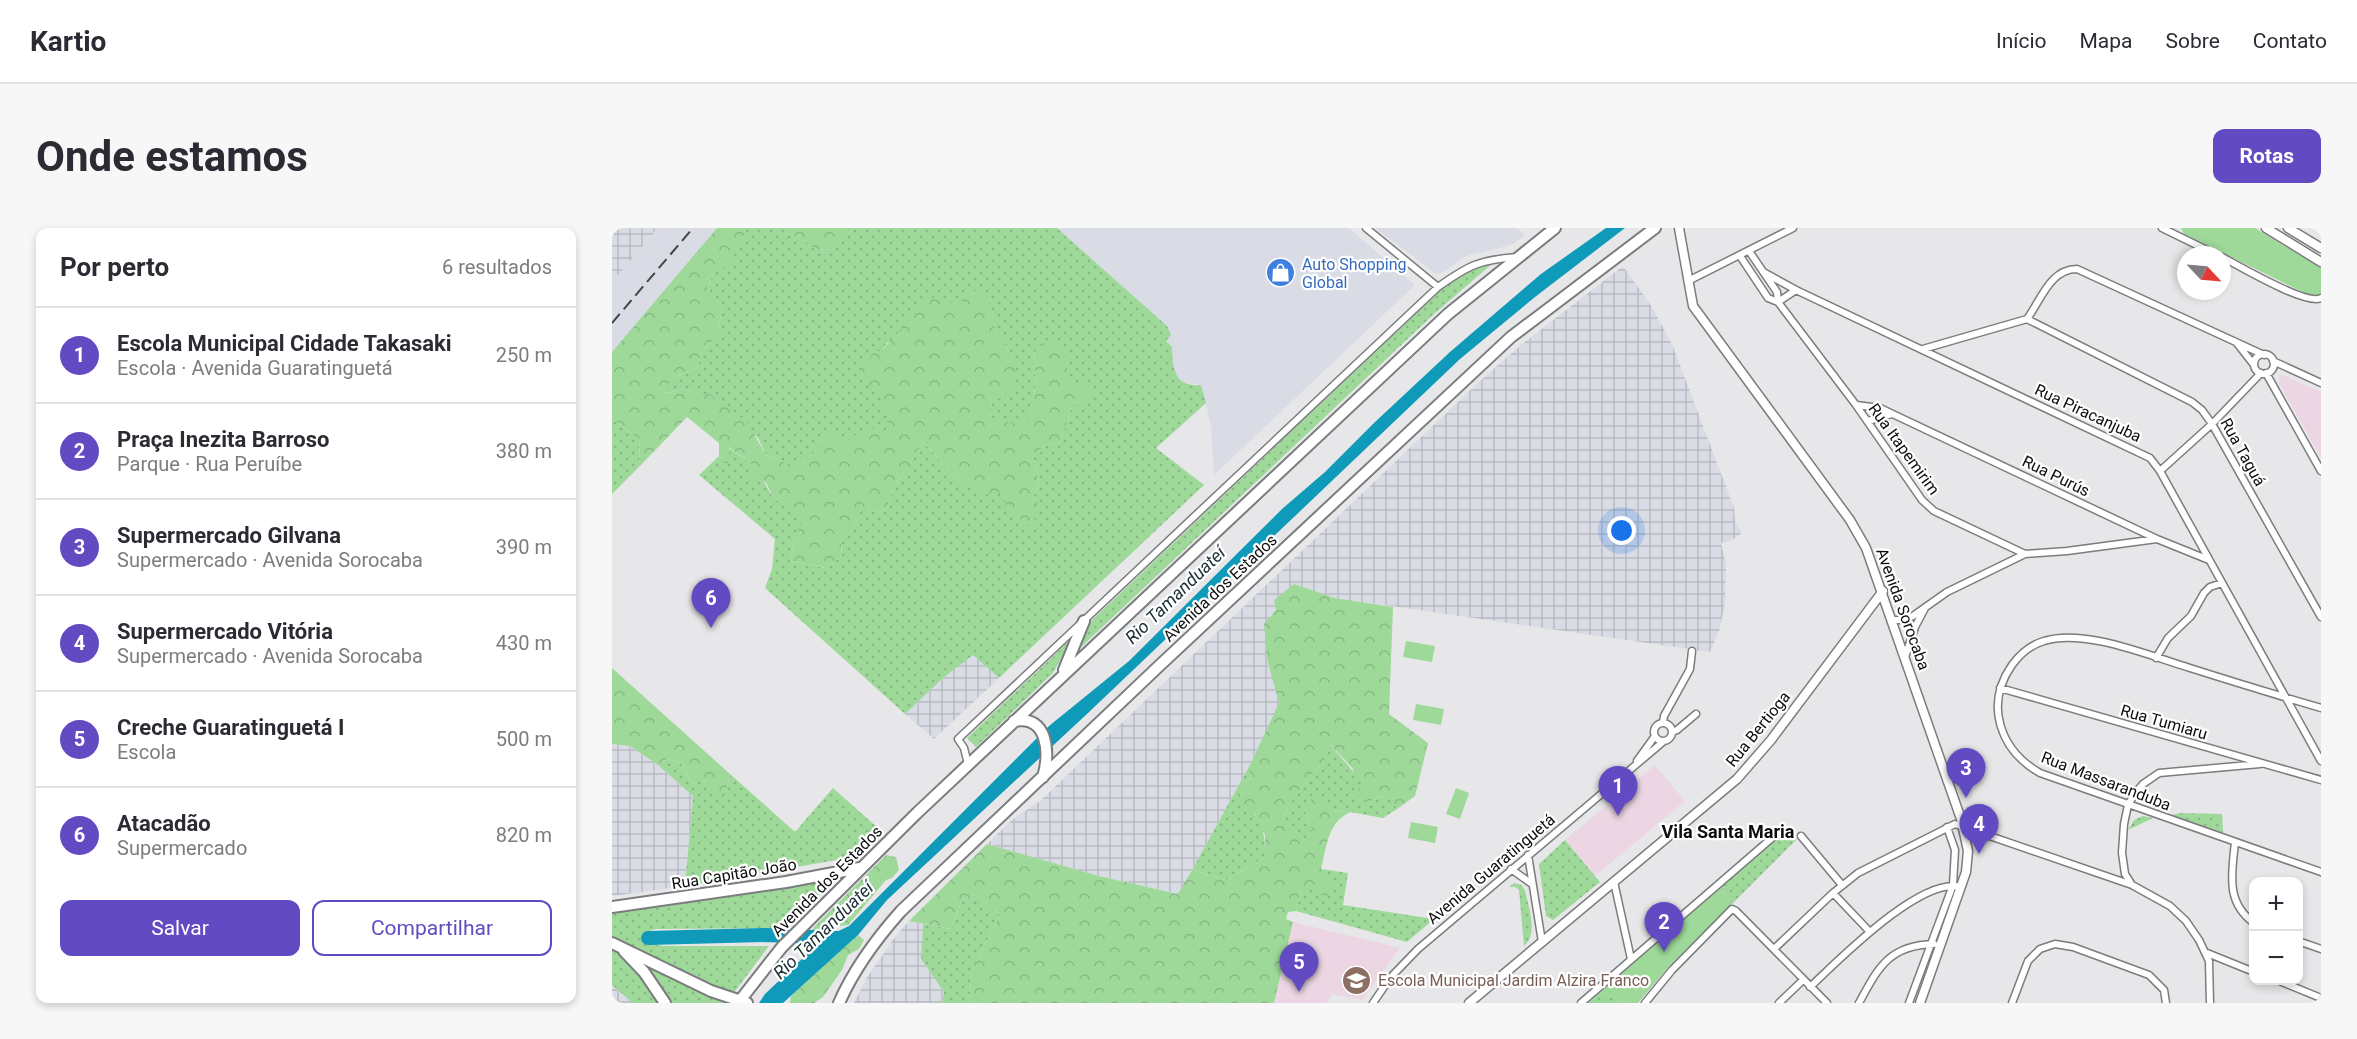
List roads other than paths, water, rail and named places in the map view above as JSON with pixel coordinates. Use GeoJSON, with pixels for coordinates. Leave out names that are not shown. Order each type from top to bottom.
{"type":"FeatureCollection","features":[{"type":"Feature","properties":{"kind":"highway","name":"Avenida dos Estados"},"geometry":{"type":"LineString","coordinates":[[742,1002],[782,947],[968,764],[1448,314],[1555,228]]}},
{"type":"Feature","properties":{"kind":"highway","name":"Avenida dos Estados"},"geometry":{"type":"LineString","coordinates":[[838,1001],[878,937],[901,911],[1159,666],[1511,337],[1654,228]]}},
{"type":"Feature","properties":{"kind":"highway"},"geometry":{"type":"LineString","coordinates":[[1062,675],[1084,621]]}},
{"type":"Feature","properties":{"kind":"highway"},"geometry":{"type":"LineString","coordinates":[[1014,722],[1024,719],[1040,727],[1044,738],[1046,760],[1043,777]]}},
{"type":"Feature","properties":{"kind":"highway","name":"Rua Capitão João"},"geometry":{"type":"LineString","coordinates":[[612,907],[786,882],[860,868]]}},
{"type":"Feature","properties":{"kind":"highway"},"geometry":{"type":"LineString","coordinates":[[614,944],[711,991],[742,1002]]}},
{"type":"Feature","properties":{"kind":"highway"},"geometry":{"type":"LineString","coordinates":[[614,944],[644,972],[665,1003]]}},
{"type":"Feature","properties":{"kind":"street"},"geometry":{"type":"LineString","coordinates":[[1366,228],[1438,287]]}},
{"type":"Feature","properties":{"kind":"street","name":"Avenida Sorocaba"},"geometry":{"type":"LineString","coordinates":[[1679,228],[1693,306],[1850,520],[1871,558],[1963,827],[1968,858],[1936,944],[1909,1003]]}},
{"type":"Feature","properties":{"kind":"street"},"geometry":{"type":"LineString","coordinates":[[1688,281],[1793,228]]}},
{"type":"Feature","properties":{"kind":"street"},"geometry":{"type":"LineString","coordinates":[[2163,228],[2199,246]]}},
{"type":"Feature","properties":{"kind":"street"},"geometry":{"type":"LineString","coordinates":[[2176,228],[2183,238]]}},
{"type":"Feature","properties":{"kind":"street"},"geometry":{"type":"LineString","coordinates":[[2266,228],[2321,262]]}},
{"type":"Feature","properties":{"kind":"street"},"geometry":{"type":"LineString","coordinates":[[2288,228],[2321,248]]}},
{"type":"Feature","properties":{"kind":"street","name":"Rua Itapemirim"},"geometry":{"type":"LineString","coordinates":[[1749,251],[1777,292],[1778,302]]}},
{"type":"Feature","properties":{"kind":"street","name":"Rua Itapemirim"},"geometry":{"type":"LineString","coordinates":[[1740,256],[1768,298],[1778,302],[1857,405],[1927,505],[1939,514],[2025,554]]}},
{"type":"Feature","properties":{"kind":"street"},"geometry":{"type":"LineString","coordinates":[[968,764],[964,748],[958,739],[1438,287],[1473,264],[1517,257]]}},
{"type":"Feature","properties":{"kind":"street"},"geometry":{"type":"LineString","coordinates":[[2231,262],[2300,297],[2314,300],[2321,298]]}},
{"type":"Feature","properties":{"kind":"street"},"geometry":{"type":"LineString","coordinates":[[1923,349],[2027,319],[2052,280],[2065,270],[2077,268],[2321,383]]}},
{"type":"Feature","properties":{"kind":"street","name":"Rua Piracanjuba"},"geometry":{"type":"LineString","coordinates":[[1764,273],[2150,458],[2160,471],[2321,761]]}},
{"type":"Feature","properties":{"kind":"street"},"geometry":{"type":"LineString","coordinates":[[1778,302],[1796,290]]}},
{"type":"Feature","properties":{"kind":"street","name":"Rua Taguá"},"geometry":{"type":"LineString","coordinates":[[2027,319],[2192,402],[2202,410],[2321,617]]}},
{"type":"Feature","properties":{"kind":"street"},"geometry":{"type":"LineString","coordinates":[[2236,342],[2254,366],[2263,373],[2321,471]]}},
{"type":"Feature","properties":{"kind":"street"},"geometry":{"type":"LineString","coordinates":[[2254,366],[2258,357],[2264,355]]}},
{"type":"Feature","properties":{"kind":"street"},"geometry":{"type":"LineString","coordinates":[[2272,369],[2273,361]]}},
{"type":"Feature","properties":{"kind":"street"},"geometry":{"type":"LineString","coordinates":[[2160,471],[2263,373],[2286,366]]}},
{"type":"Feature","properties":{"kind":"street","name":"Rua Purús"},"geometry":{"type":"LineString","coordinates":[[1857,405],[1880,408],[2157,539],[2209,560]]}},
{"type":"Feature","properties":{"kind":"street"},"geometry":{"type":"LineString","coordinates":[[1868,421],[1892,414]]}},
{"type":"Feature","properties":{"kind":"street"},"geometry":{"type":"LineString","coordinates":[[1893,620],[1912,616],[1947,592],[2025,554],[2157,539]]}},
{"type":"Feature","properties":{"kind":"street"},"geometry":{"type":"LineString","coordinates":[[2156,658],[2168,638],[2191,616],[2204,593],[2210,587],[2222,583]]}},
{"type":"Feature","properties":{"kind":"street","name":"Rua Bertioga"},"geometry":{"type":"LineString","coordinates":[[1469,1003],[1737,779],[1771,740],[1883,591]]}},
{"type":"Feature","properties":{"kind":"street"},"geometry":{"type":"LineString","coordinates":[[1905,657],[1915,627],[1926,606]]}},
{"type":"Feature","properties":{"kind":"street","name":"Rua Massaranduba"},"geometry":{"type":"LineString","coordinates":[[2321,708],[2088,639],[2055,638],[2037,644],[2020,655],[2000,688],[1998,708],[2003,734],[2020,760],[2051,777],[2321,872]]}},
{"type":"Feature","properties":{"kind":"street"},"geometry":{"type":"LineString","coordinates":[[1663,723],[1664,716],[1690,669],[1692,651]]}},
{"type":"Feature","properties":{"kind":"street","name":"Rua Tumiaru"},"geometry":{"type":"LineString","coordinates":[[2000,688],[2321,780]]}},
{"type":"Feature","properties":{"kind":"street"},"geometry":{"type":"LineString","coordinates":[[1672,732],[1695,714]]}},
{"type":"Feature","properties":{"kind":"street"},"geometry":{"type":"LineString","coordinates":[[1663,723],[1670,726],[1672,732],[1670,738],[1664,741],[1655,736],[1657,726],[1663,723]]}},
{"type":"Feature","properties":{"kind":"street","name":"Avenida Guaratinguetá"},"geometry":{"type":"LineString","coordinates":[[1635,764],[1655,736]]}},
{"type":"Feature","properties":{"kind":"street","name":"Avenida Guaratinguetá"},"geometry":{"type":"LineString","coordinates":[[1373,1003],[1390,978],[1407,959],[1664,741]]}},
{"type":"Feature","properties":{"kind":"street"},"geometry":{"type":"LineString","coordinates":[[2132,885],[2123,866],[2124,824],[2128,805],[2143,784],[2159,773],[2260,764]]}},
{"type":"Feature","properties":{"kind":"street"},"geometry":{"type":"LineString","coordinates":[[1774,949],[1842,885],[1870,867],[1955,824],[2132,885],[2170,906],[2186,921],[2206,953],[2211,971],[2210,1003]]}},
{"type":"Feature","properties":{"kind":"street"},"geometry":{"type":"LineString","coordinates":[[1810,987],[1870,932],[1906,905],[1939,888],[1957,886],[1955,850],[1947,827]]}},
{"type":"Feature","properties":{"kind":"street"},"geometry":{"type":"LineString","coordinates":[[1581,1003],[1780,831]]}},
{"type":"Feature","properties":{"kind":"street"},"geometry":{"type":"LineString","coordinates":[[1801,836],[1842,885]]}},
{"type":"Feature","properties":{"kind":"street"},"geometry":{"type":"LineString","coordinates":[[2235,842],[2232,892],[2237,907],[2249,919]]}},
{"type":"Feature","properties":{"kind":"street"},"geometry":{"type":"LineString","coordinates":[[1528,855],[1542,942]]}},
{"type":"Feature","properties":{"kind":"street"},"geometry":{"type":"LineString","coordinates":[[1511,869],[1532,884]]}},
{"type":"Feature","properties":{"kind":"street"},"geometry":{"type":"LineString","coordinates":[[1614,882],[1631,959]]}},
{"type":"Feature","properties":{"kind":"street"},"geometry":{"type":"LineString","coordinates":[[1833,892],[1870,932]]}},
{"type":"Feature","properties":{"kind":"street"},"geometry":{"type":"LineString","coordinates":[[1645,1003],[1676,965],[1729,911],[1736,911],[1827,1003]]}},
{"type":"Feature","properties":{"kind":"street"},"geometry":{"type":"LineString","coordinates":[[2303,943],[2321,950]]}},
{"type":"Feature","properties":{"kind":"street"},"geometry":{"type":"LineString","coordinates":[[1859,1003],[1880,966],[1886,961],[1904,950],[1936,944]]}},
{"type":"Feature","properties":{"kind":"street","name":"Avenida Sorocaba"},"geometry":{"type":"LineString","coordinates":[[1920,1003],[1936,944]]}},
{"type":"Feature","properties":{"kind":"street"},"geometry":{"type":"LineString","coordinates":[[2012,1003],[2028,961],[2040,949],[2055,944],[2073,947],[2149,975],[2164,990],[2166,1003]]}},
{"type":"Feature","properties":{"kind":"street"},"geometry":{"type":"LineString","coordinates":[[2206,953],[2249,970]]}},
{"type":"Feature","properties":{"kind":"street"},"geometry":{"type":"LineString","coordinates":[[1779,1003],[1803,980]]}},
{"type":"Feature","properties":{"kind":"street"},"geometry":{"type":"LineString","coordinates":[[2287,985],[2321,998]]}},
{"type":"Feature","properties":{"kind":"water"},"geometry":{"type":"Polygon","coordinates":[[[1606,228],[1625,228],[1535,297],[1460,359],[1088,713],[887,900],[858,935],[783,1003],[759,1003],[765,994],[824,938],[849,926],[1049,726],[1129,661],[1282,509],[1325,472],[1450,352],[1541,274],[1606,228]]]}},
{"type":"Feature","properties":{"kind":"waterway","name":"Rio Tamanduateí"},"geometry":{"type":"LineString","coordinates":[[648,938],[767,935],[838,938]]}},
{"type":"Feature","properties":{"kind":"railway"},"geometry":{"type":"LineString","coordinates":[[612,323],[693,228]]}},
{"type":"Feature","properties":{"kind":"place","name":"Auto Shopping Global"},"geometry":{"type":"Point","coordinates":[1281,273]}},
{"type":"Feature","properties":{"kind":"place","name":"Atacadão"},"geometry":{"type":"Point","coordinates":[711,628]}},
{"type":"Feature","properties":{"kind":"place","name":"Supermercado Gilvana"},"geometry":{"type":"Point","coordinates":[1966,798]}},
{"type":"Feature","properties":{"kind":"place","name":"Escola Municipal Cidade Takasaki"},"geometry":{"type":"Point","coordinates":[1618,816]}},
{"type":"Feature","properties":{"kind":"place","name":"Supermercado Vitória"},"geometry":{"type":"Point","coordinates":[1979,854]}},
{"type":"Feature","properties":{"kind":"place","name":"Praça Inezita Barroso"},"geometry":{"type":"Point","coordinates":[1664,952]}},
{"type":"Feature","properties":{"kind":"place","name":"Escola Municipal Jardim Alzira Franco"},"geometry":{"type":"Point","coordinates":[1357,980]}},
{"type":"Feature","properties":{"kind":"place","name":"Creche Guaratinguetá I"},"geometry":{"type":"Point","coordinates":[1299,992]}},
{"type":"Feature","properties":{"kind":"district","name":"Vila Santa Maria"},"geometry":{"type":"Point","coordinates":[1728,831]}}]}
